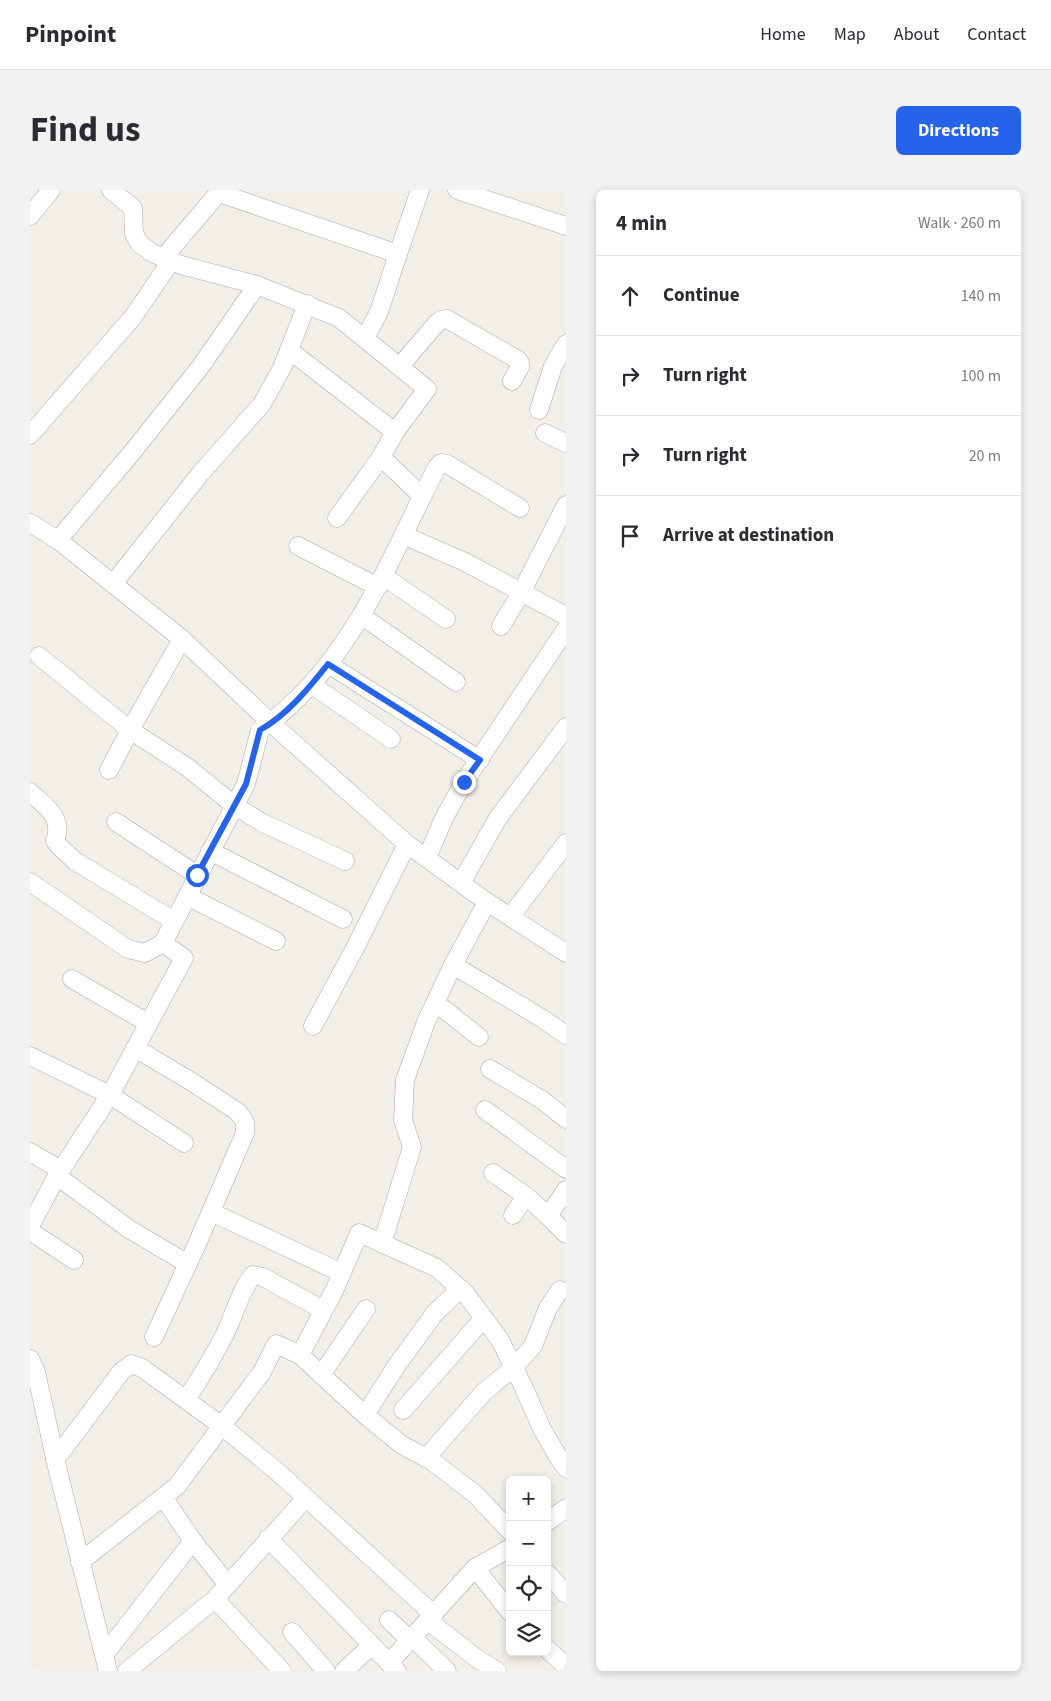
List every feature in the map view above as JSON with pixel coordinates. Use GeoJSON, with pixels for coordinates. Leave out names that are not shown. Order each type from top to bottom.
{"type":"FeatureCollection","features":[{"type":"Feature","properties":{"kind":"street"},"geometry":{"type":"LineString","coordinates":[[30,216],[51,190]]}},
{"type":"Feature","properties":{"kind":"street"},"geometry":{"type":"LineString","coordinates":[[111,190],[133,208],[134,234],[140,244],[152,253],[181,265],[257,285],[339,318],[427,389],[395,432],[381,457],[337,518]]}},
{"type":"Feature","properties":{"kind":"street"},"geometry":{"type":"LineString","coordinates":[[365,338],[379,312],[420,190]]}},
{"type":"Feature","properties":{"kind":"street"},"geometry":{"type":"LineString","coordinates":[[457,190],[566,226]]}},
{"type":"Feature","properties":{"kind":"street"},"geometry":{"type":"LineString","coordinates":[[30,435],[133,317],[167,259],[220,192],[398,254]]}},
{"type":"Feature","properties":{"kind":"street"},"geometry":{"type":"LineString","coordinates":[[58,540],[134,450],[201,366],[257,285]]}},
{"type":"Feature","properties":{"kind":"street"},"geometry":{"type":"LineString","coordinates":[[114,584],[194,482],[262,404],[282,368],[307,304]]}},
{"type":"Feature","properties":{"kind":"street"},"geometry":{"type":"LineString","coordinates":[[400,366],[436,324],[441,320],[448,319],[518,360],[520,367],[512,381]]}},
{"type":"Feature","properties":{"kind":"street"},"geometry":{"type":"LineString","coordinates":[[539,410],[553,366],[566,344]]}},
{"type":"Feature","properties":{"kind":"street"},"geometry":{"type":"LineString","coordinates":[[289,350],[395,432]]}},
{"type":"Feature","properties":{"kind":"street"},"geometry":{"type":"LineString","coordinates":[[545,432],[566,444]]}},
{"type":"Feature","properties":{"kind":"street"},"geometry":{"type":"LineString","coordinates":[[381,457],[422,496]]}},
{"type":"Feature","properties":{"kind":"street"},"geometry":{"type":"LineString","coordinates":[[30,882],[128,949],[145,953],[163,943],[246,784],[260,730],[271,723],[312,684],[362,616],[437,467],[442,463],[447,464],[520,508]]}},
{"type":"Feature","properties":{"kind":"street"},"geometry":{"type":"LineString","coordinates":[[501,626],[522,591],[566,505]]}},
{"type":"Feature","properties":{"kind":"street"},"geometry":{"type":"LineString","coordinates":[[30,523],[58,540],[182,639],[271,723],[407,844],[487,902],[564,948]]}},
{"type":"Feature","properties":{"kind":"street"},"geometry":{"type":"LineString","coordinates":[[403,534],[465,562],[566,616]]}},
{"type":"Feature","properties":{"kind":"street"},"geometry":{"type":"LineString","coordinates":[[298,546],[380,581],[446,619]]}},
{"type":"Feature","properties":{"kind":"street"},"geometry":{"type":"LineString","coordinates":[[362,616],[456,682]]}},
{"type":"Feature","properties":{"kind":"street"},"geometry":{"type":"LineString","coordinates":[[427,858],[444,818],[566,629]]}},
{"type":"Feature","properties":{"kind":"street"},"geometry":{"type":"LineString","coordinates":[[109,770],[182,639]]}},
{"type":"Feature","properties":{"kind":"street"},"geometry":{"type":"LineString","coordinates":[[39,656],[130,730],[187,767],[234,806],[261,822],[346,861]]}},
{"type":"Feature","properties":{"kind":"street"},"geometry":{"type":"LineString","coordinates":[[328,664],[480,760]]}},
{"type":"Feature","properties":{"kind":"street"},"geometry":{"type":"LineString","coordinates":[[312,684],[391,739]]}},
{"type":"Feature","properties":{"kind":"street"},"geometry":{"type":"LineString","coordinates":[[461,883],[498,818],[566,727]]}},
{"type":"Feature","properties":{"kind":"street"},"geometry":{"type":"LineString","coordinates":[[30,792],[54,814],[58,831],[55,840],[58,846],[75,861],[174,921]]}},
{"type":"Feature","properties":{"kind":"street"},"geometry":{"type":"LineString","coordinates":[[116,822],[197,875]]}},
{"type":"Feature","properties":{"kind":"street"},"geometry":{"type":"LineString","coordinates":[[511,916],[566,843]]}},
{"type":"Feature","properties":{"kind":"street"},"geometry":{"type":"LineString","coordinates":[[313,1026],[407,844]]}},
{"type":"Feature","properties":{"kind":"street"},"geometry":{"type":"LineString","coordinates":[[210,851],[343,919]]}},
{"type":"Feature","properties":{"kind":"street"},"geometry":{"type":"LineString","coordinates":[[186,896],[276,941]]}},
{"type":"Feature","properties":{"kind":"street"},"geometry":{"type":"LineString","coordinates":[[382,1244],[412,1147],[403,1120],[405,1080],[426,1022],[453,965],[487,902]]}},
{"type":"Feature","properties":{"kind":"street"},"geometry":{"type":"LineString","coordinates":[[30,1226],[34,1207],[59,1173],[110,1095],[184,958],[163,943]]}},
{"type":"Feature","properties":{"kind":"street"},"geometry":{"type":"LineString","coordinates":[[453,965],[566,1035]]}},
{"type":"Feature","properties":{"kind":"street"},"geometry":{"type":"LineString","coordinates":[[72,979],[148,1023]]}},
{"type":"Feature","properties":{"kind":"street"},"geometry":{"type":"LineString","coordinates":[[436,1003],[479,1037]]}},
{"type":"Feature","properties":{"kind":"street"},"geometry":{"type":"LineString","coordinates":[[135,1048],[238,1112],[246,1122],[245,1132],[211,1212],[154,1337]]}},
{"type":"Feature","properties":{"kind":"street"},"geometry":{"type":"LineString","coordinates":[[30,1056],[110,1095],[184,1143]]}},
{"type":"Feature","properties":{"kind":"street"},"geometry":{"type":"LineString","coordinates":[[490,1068],[542,1100],[566,1119]]}},
{"type":"Feature","properties":{"kind":"street"},"geometry":{"type":"LineString","coordinates":[[485,1110],[566,1169]]}},
{"type":"Feature","properties":{"kind":"street"},"geometry":{"type":"LineString","coordinates":[[30,1152],[129,1229],[188,1264]]}},
{"type":"Feature","properties":{"kind":"street"},"geometry":{"type":"LineString","coordinates":[[493,1173],[526,1196],[566,1234]]}},
{"type":"Feature","properties":{"kind":"street"},"geometry":{"type":"LineString","coordinates":[[548,1216],[566,1190]]}},
{"type":"Feature","properties":{"kind":"street"},"geometry":{"type":"LineString","coordinates":[[513,1215],[526,1196]]}},
{"type":"Feature","properties":{"kind":"street"},"geometry":{"type":"LineString","coordinates":[[211,1212],[342,1273]]}},
{"type":"Feature","properties":{"kind":"street"},"geometry":{"type":"LineString","coordinates":[[30,1231],[74,1260]]}},
{"type":"Feature","properties":{"kind":"street"},"geometry":{"type":"LineString","coordinates":[[300,1355],[342,1273],[359,1233],[437,1268],[460,1289],[500,1340],[542,1429],[566,1468]]}},
{"type":"Feature","properties":{"kind":"street"},"geometry":{"type":"LineString","coordinates":[[186,1400],[202,1377],[227,1330],[247,1282],[254,1275],[263,1276],[323,1310]]}},
{"type":"Feature","properties":{"kind":"street"},"geometry":{"type":"LineString","coordinates":[[365,1415],[435,1313],[460,1289]]}},
{"type":"Feature","properties":{"kind":"street"},"geometry":{"type":"LineString","coordinates":[[426,1458],[483,1393],[514,1367],[533,1346],[548,1308],[560,1290]]}},
{"type":"Feature","properties":{"kind":"street"},"geometry":{"type":"LineString","coordinates":[[321,1375],[366,1310]]}},
{"type":"Feature","properties":{"kind":"street"},"geometry":{"type":"LineString","coordinates":[[402,1410],[484,1318]]}},
{"type":"Feature","properties":{"kind":"street"},"geometry":{"type":"LineString","coordinates":[[80,1562],[177,1486],[262,1372],[276,1344],[300,1355],[365,1415],[402,1445],[426,1458],[475,1494],[506,1527]]}},
{"type":"Feature","properties":{"kind":"street"},"geometry":{"type":"LineString","coordinates":[[30,1359],[36,1372],[55,1460],[106,1663]]}},
{"type":"Feature","properties":{"kind":"street"},"geometry":{"type":"LineString","coordinates":[[55,1460],[121,1372],[130,1364],[142,1368],[222,1426],[280,1474],[431,1618],[479,1660],[497,1671]]}},
{"type":"Feature","properties":{"kind":"street"},"geometry":{"type":"LineString","coordinates":[[163,1497],[193,1541],[228,1585]]}},
{"type":"Feature","properties":{"kind":"street"},"geometry":{"type":"LineString","coordinates":[[127,1671],[215,1599],[306,1498]]}},
{"type":"Feature","properties":{"kind":"street"},"geometry":{"type":"LineString","coordinates":[[548,1521],[566,1508]]}},
{"type":"Feature","properties":{"kind":"street"},"geometry":{"type":"LineString","coordinates":[[268,1538],[393,1667],[412,1639],[475,1568],[506,1550]]}},
{"type":"Feature","properties":{"kind":"street"},"geometry":{"type":"LineString","coordinates":[[106,1663],[193,1541]]}},
{"type":"Feature","properties":{"kind":"street"},"geometry":{"type":"LineString","coordinates":[[475,1568],[509,1611]]}},
{"type":"Feature","properties":{"kind":"street"},"geometry":{"type":"LineString","coordinates":[[551,1577],[566,1594]]}},
{"type":"Feature","properties":{"kind":"street"},"geometry":{"type":"LineString","coordinates":[[215,1599],[273,1668]]}},
{"type":"Feature","properties":{"kind":"street"},"geometry":{"type":"LineString","coordinates":[[389,1620],[447,1671]]}},
{"type":"Feature","properties":{"kind":"street"},"geometry":{"type":"LineString","coordinates":[[292,1632],[326,1671]]}},
{"type":"Feature","properties":{"kind":"street"},"geometry":{"type":"LineString","coordinates":[[344,1671],[372,1645]]}},
{"type":"Feature","properties":{"kind":"street"},"geometry":{"type":"LineString","coordinates":[[551,1653],[566,1666]]}},
{"type":"Feature","properties":{"kind":"route"},"geometry":{"type":"LineString","coordinates":[[197,875],[246,784],[260,730],[271,723],[312,684],[328,664],[480,760],[464,782]]}}]}
